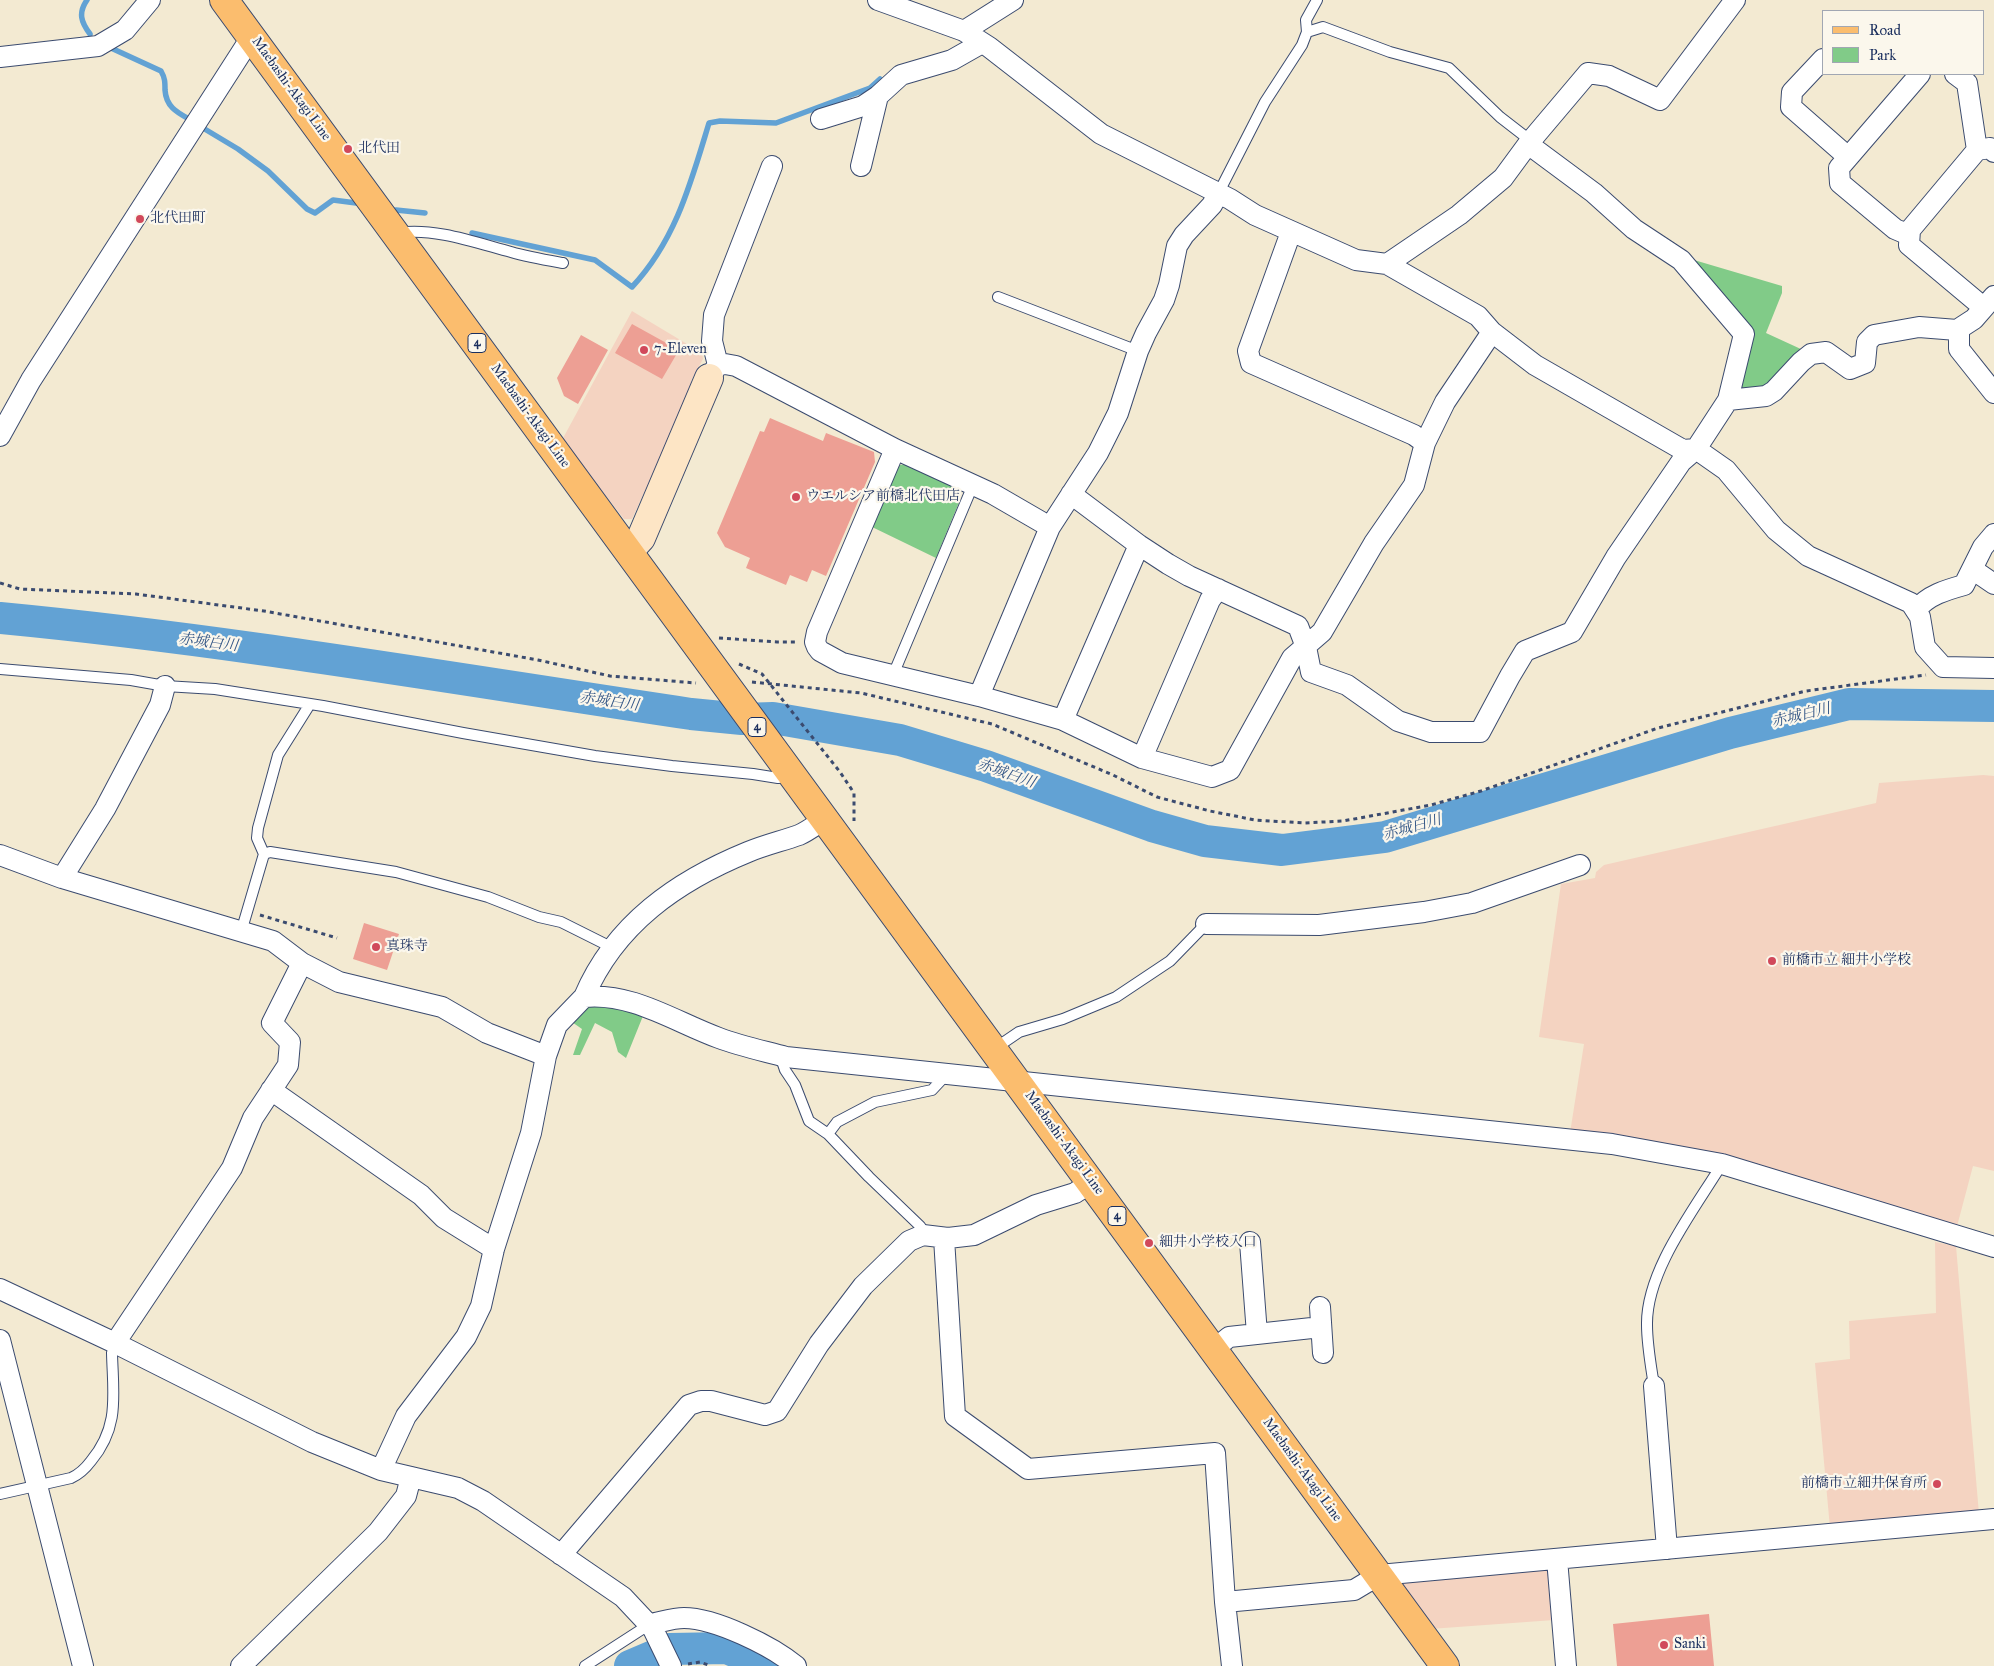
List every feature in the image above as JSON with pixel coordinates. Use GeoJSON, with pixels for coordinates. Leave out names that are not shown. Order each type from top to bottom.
{"type":"FeatureCollection","features":[{"type":"Feature","properties":{"kind":"main road","name":"Maebashi-Akagi Line"},"geometry":{"type":"LineString","coordinates":[[224,0],[629,551],[730,677]]}},
{"type":"Feature","properties":{"kind":"main road","name":"4"},"geometry":{"type":"LineString","coordinates":[[730,677],[789,771]]}},
{"type":"Feature","properties":{"kind":"main road","name":"Maebashi-Akagi Line"},"geometry":{"type":"LineString","coordinates":[[789,771],[1018,1080],[1445,1666]]}},
{"type":"Feature","properties":{"kind":"street"},"geometry":{"type":"LineString","coordinates":[[0,57],[98,46],[125,30],[150,0]]}},
{"type":"Feature","properties":{"kind":"street"},"geometry":{"type":"LineString","coordinates":[[878,0],[964,31],[1100,134],[1230,199],[1255,216],[1356,260],[1387,264],[1478,316],[1492,332],[1535,365],[1683,450],[1696,449],[1726,470],[1776,530],[1808,556],[1912,603],[1920,617],[1925,646],[1943,667],[1994,668]]}},
{"type":"Feature","properties":{"kind":"street"},"geometry":{"type":"LineString","coordinates":[[964,31],[1013,0]]}},
{"type":"Feature","properties":{"kind":"street"},"geometry":{"type":"LineString","coordinates":[[1387,264],[1459,215],[1503,178],[1588,73],[1609,76],[1660,100],[1735,0]]}},
{"type":"Feature","properties":{"kind":"street"},"geometry":{"type":"LineString","coordinates":[[0,436],[31,380],[252,36]]}},
{"type":"Feature","properties":{"kind":"street"},"geometry":{"type":"LineString","coordinates":[[821,119],[863,106],[878,96],[901,75],[952,60],[982,43]]}},
{"type":"Feature","properties":{"kind":"street"},"geometry":{"type":"LineString","coordinates":[[1822,60],[1792,92],[1791,107],[1848,157]]}},
{"type":"Feature","properties":{"kind":"street"},"geometry":{"type":"LineString","coordinates":[[1909,236],[1895,229],[1840,183],[1839,168],[1919,75]]}},
{"type":"Feature","properties":{"kind":"street"},"geometry":{"type":"LineString","coordinates":[[1728,400],[1766,396],[1774,391],[1811,354],[1826,352],[1850,369],[1865,363],[1868,342],[1874,335],[1919,327],[1957,330],[1974,319],[1989,302],[1909,246],[1910,230],[1986,151],[1967,83],[1956,75]]}},
{"type":"Feature","properties":{"kind":"street"},"geometry":{"type":"LineString","coordinates":[[861,166],[878,96]]}},
{"type":"Feature","properties":{"kind":"street"},"geometry":{"type":"LineString","coordinates":[[1072,494],[1139,545],[1189,576],[1298,626],[1306,647],[1311,672],[1347,685],[1398,721],[1431,732],[1480,732],[1510,676],[1526,651],[1572,632],[1616,557],[1681,462],[1696,449],[1728,400],[1744,334],[1681,260],[1634,229],[1594,193],[1530,143]]}},
{"type":"Feature","properties":{"kind":"street"},"geometry":{"type":"LineString","coordinates":[[629,551],[641,538],[713,372],[712,340],[714,315],[772,166]]}},
{"type":"Feature","properties":{"kind":"street"},"geometry":{"type":"LineString","coordinates":[[979,696],[1050,527],[1108,435],[1118,413],[1138,351],[1164,300],[1177,246],[1184,234],[1212,205],[1218,194]]}},
{"type":"Feature","properties":{"kind":"street"},"geometry":{"type":"LineString","coordinates":[[1291,232],[1248,351],[1251,363],[1414,435],[1425,443]]}},
{"type":"Feature","properties":{"kind":"street"},"geometry":{"type":"LineString","coordinates":[[1959,329],[1959,349],[1994,393]]}},
{"type":"Feature","properties":{"kind":"street"},"geometry":{"type":"LineString","coordinates":[[895,448],[817,632],[815,642],[820,651],[842,663],[979,696],[1062,720],[1142,758],[1212,778],[1230,770],[1292,658],[1322,632],[1374,543],[1414,485],[1425,443],[1445,402],[1492,332]]}},
{"type":"Feature","properties":{"kind":"street"},"geometry":{"type":"LineString","coordinates":[[713,372],[725,364],[736,366],[895,448],[973,485],[1050,527]]}},
{"type":"Feature","properties":{"kind":"street"},"geometry":{"type":"LineString","coordinates":[[1916,610],[1923,601],[1943,591],[1964,585],[1983,547],[1994,534]]}},
{"type":"Feature","properties":{"kind":"street"},"geometry":{"type":"LineString","coordinates":[[1062,720],[1139,545]]}},
{"type":"Feature","properties":{"kind":"street"},"geometry":{"type":"LineString","coordinates":[[1972,569],[1994,584]]}},
{"type":"Feature","properties":{"kind":"street"},"geometry":{"type":"LineString","coordinates":[[1142,758],[1210,600],[1218,589]]}},
{"type":"Feature","properties":{"kind":"street"},"geometry":{"type":"LineString","coordinates":[[62,878],[105,809],[160,705],[165,686]]}},
{"type":"Feature","properties":{"kind":"street"},"geometry":{"type":"LineString","coordinates":[[381,1470],[406,1416],[466,1337],[480,1306],[494,1249],[531,1132],[546,1056],[557,1025],[584,997],[589,984],[611,947],[638,919],[672,891],[708,870],[749,852],[801,834],[825,819]]}},
{"type":"Feature","properties":{"kind":"street"},"geometry":{"type":"LineString","coordinates":[[0,855],[62,878],[273,941],[302,963],[339,982],[442,1007],[487,1033],[546,1056]]}},
{"type":"Feature","properties":{"kind":"street"},"geometry":{"type":"LineString","coordinates":[[1206,924],[1319,925],[1406,914],[1472,903],[1580,865]]}},
{"type":"Feature","properties":{"kind":"street"},"geometry":{"type":"LineString","coordinates":[[115,1343],[232,1168],[253,1118],[288,1065],[290,1042],[272,1023],[302,963]]}},
{"type":"Feature","properties":{"kind":"street"},"geometry":{"type":"LineString","coordinates":[[584,997],[598,996],[640,1005],[720,1039],[780,1055],[1612,1144],[1722,1164],[1994,1246]]}},
{"type":"Feature","properties":{"kind":"street"},"geometry":{"type":"LineString","coordinates":[[271,1090],[421,1194],[444,1218],[494,1249]]}},
{"type":"Feature","properties":{"kind":"street"},"geometry":{"type":"LineString","coordinates":[[561,1555],[689,1405],[701,1401],[711,1401],[765,1415],[777,1411],[818,1344],[863,1286],[909,1242],[923,1235],[974,1235],[1036,1205],[1075,1193],[1092,1182]]}},
{"type":"Feature","properties":{"kind":"street"},"geometry":{"type":"LineString","coordinates":[[935,1236],[955,1416],[1028,1469],[1215,1453],[1232,1666]]}},
{"type":"Feature","properties":{"kind":"street"},"geometry":{"type":"LineString","coordinates":[[1250,1242],[1257,1334]]}},
{"type":"Feature","properties":{"kind":"street"},"geometry":{"type":"LineString","coordinates":[[0,1288],[115,1343],[312,1442],[381,1470],[458,1488],[484,1501],[623,1597],[652,1626],[675,1664]]}},
{"type":"Feature","properties":{"kind":"street"},"geometry":{"type":"LineString","coordinates":[[1320,1307],[1323,1353]]}},
{"type":"Feature","properties":{"kind":"street"},"geometry":{"type":"LineString","coordinates":[[1214,1349],[1229,1337],[1322,1327]]}},
{"type":"Feature","properties":{"kind":"street"},"geometry":{"type":"LineString","coordinates":[[0,1340],[83,1666]]}},
{"type":"Feature","properties":{"kind":"street"},"geometry":{"type":"LineString","coordinates":[[1654,1386],[1666,1549]]}},
{"type":"Feature","properties":{"kind":"street"},"geometry":{"type":"LineString","coordinates":[[241,1666],[378,1532],[406,1496],[411,1477]]}},
{"type":"Feature","properties":{"kind":"street"},"geometry":{"type":"LineString","coordinates":[[1226,1602],[1354,1590],[1379,1575],[1994,1519]]}},
{"type":"Feature","properties":{"kind":"street"},"geometry":{"type":"LineString","coordinates":[[1558,1559],[1566,1666]]}},
{"type":"Feature","properties":{"kind":"street"},"geometry":{"type":"LineString","coordinates":[[652,1626],[684,1618],[728,1627],[786,1658],[796,1666]]}},
{"type":"Feature","properties":{"kind":"lane"},"geometry":{"type":"LineString","coordinates":[[1218,194],[1265,102],[1302,45],[1307,32],[1306,20],[1317,0]]}},
{"type":"Feature","properties":{"kind":"lane"},"geometry":{"type":"LineString","coordinates":[[1307,32],[1323,28],[1390,52],[1449,68],[1530,143]]}},
{"type":"Feature","properties":{"kind":"lane"},"geometry":{"type":"LineString","coordinates":[[396,233],[411,231],[474,241],[512,253],[563,263]]}},
{"type":"Feature","properties":{"kind":"lane"},"geometry":{"type":"LineString","coordinates":[[998,297],[1138,351]]}},
{"type":"Feature","properties":{"kind":"lane"},"geometry":{"type":"LineString","coordinates":[[893,675],[973,485]]}},
{"type":"Feature","properties":{"kind":"lane"},"geometry":{"type":"LineString","coordinates":[[0,669],[131,680],[165,686],[215,689],[310,704],[595,756],[672,766],[778,778],[789,771]]}},
{"type":"Feature","properties":{"kind":"lane"},"geometry":{"type":"LineString","coordinates":[[241,932],[264,854],[257,838],[258,828],[278,755],[310,704]]}},
{"type":"Feature","properties":{"kind":"lane"},"geometry":{"type":"LineString","coordinates":[[264,854],[270,852],[396,872],[479,894],[539,918],[561,922],[611,947]]}},
{"type":"Feature","properties":{"kind":"lane"},"geometry":{"type":"LineString","coordinates":[[994,1049],[1019,1032],[1063,1019],[1116,997],[1170,961],[1206,924]]}},
{"type":"Feature","properties":{"kind":"lane"},"geometry":{"type":"LineString","coordinates":[[780,1055],[785,1070],[795,1084],[809,1122],[828,1134],[868,1178],[920,1226],[935,1236]]}},
{"type":"Feature","properties":{"kind":"lane"},"geometry":{"type":"LineString","coordinates":[[828,1134],[837,1122],[875,1102],[932,1090],[947,1073]]}},
{"type":"Feature","properties":{"kind":"lane"},"geometry":{"type":"LineString","coordinates":[[1654,1386],[1647,1325],[1651,1292],[1663,1260],[1722,1164]]}},
{"type":"Feature","properties":{"kind":"lane"},"geometry":{"type":"LineString","coordinates":[[0,1494],[36,1487],[80,1474],[103,1447],[113,1418],[112,1353],[115,1343]]}},
{"type":"Feature","properties":{"kind":"lane"},"geometry":{"type":"LineString","coordinates":[[585,1666],[652,1626]]}},
{"type":"Feature","properties":{"kind":"path"},"geometry":{"type":"LineString","coordinates":[[0,583],[20,589],[136,594],[264,611],[538,660],[610,676],[688,683],[762,674],[776,689],[854,793],[854,829]]}},
{"type":"Feature","properties":{"kind":"path"},"geometry":{"type":"LineString","coordinates":[[712,637],[777,642],[815,642]]}},
{"type":"Feature","properties":{"kind":"path"},"geometry":{"type":"LineString","coordinates":[[730,677],[771,684],[861,693],[992,724],[1113,775],[1157,797],[1210,811],[1255,820],[1304,823],[1343,821],[1432,805],[1481,790],[1658,728],[1806,692],[1926,675],[1943,667]]}},
{"type":"Feature","properties":{"kind":"path"},"geometry":{"type":"LineString","coordinates":[[247,911],[336,938]]}},
{"type":"Feature","properties":{"kind":"path"},"geometry":{"type":"LineString","coordinates":[[675,1664],[700,1662],[711,1666]]}},
{"type":"Feature","properties":{"kind":"shaded area"},"geometry":{"type":"Polygon","coordinates":[[[632,311],[702,353],[703,359],[691,381],[692,388],[632,519],[624,519],[562,440],[632,311]]]}},
{"type":"Feature","properties":{"kind":"shaded area","name":"前橋市立 細井小学校"},"geometry":{"type":"Polygon","coordinates":[[[1983,775],[1994,776],[1994,1171],[1973,1166],[1956,1230],[1570,1133],[1584,1044],[1539,1037],[1561,884],[1595,878],[1596,872],[1604,865],[1876,803],[1879,783],[1983,775]]]}},
{"type":"Feature","properties":{"kind":"shaded area"},"geometry":{"type":"Polygon","coordinates":[[[1935,1242],[1956,1246],[1979,1514],[1830,1528],[1815,1363],[1850,1359],[1849,1321],[1936,1313],[1935,1242]]]}},
{"type":"Feature","properties":{"kind":"shaded area"},"geometry":{"type":"Polygon","coordinates":[[[1549,1564],[1554,1620],[1430,1629],[1393,1577],[1549,1564]]]}},
{"type":"Feature","properties":{"kind":"green space"},"geometry":{"type":"Polygon","coordinates":[[[1694,260],[1782,286],[1782,293],[1766,333],[1803,350],[1773,382],[1760,390],[1731,394],[1749,331],[1695,266],[1694,260]]]}},
{"type":"Feature","properties":{"kind":"green space"},"geometry":{"type":"Polygon","coordinates":[[[907,464],[956,488],[960,493],[960,500],[936,558],[870,526],[894,471],[900,465],[907,464]]]}},
{"type":"Feature","properties":{"kind":"green space"},"geometry":{"type":"Polygon","coordinates":[[[591,1004],[645,1011],[626,1058],[618,1052],[612,1032],[595,1023],[580,1055],[573,1055],[582,1029],[569,1020],[591,1004]]]}},
{"type":"Feature","properties":{"kind":"building"},"geometry":{"type":"Polygon","coordinates":[[[632,324],[679,350],[662,379],[615,353],[632,324]]]}},
{"type":"Feature","properties":{"kind":"building"},"geometry":{"type":"Polygon","coordinates":[[[581,335],[608,350],[578,404],[564,396],[557,378],[581,335]]]}},
{"type":"Feature","properties":{"kind":"building","name":"ウエルシア前橋北代田店"},"geometry":{"type":"Polygon","coordinates":[[[770,418],[823,441],[826,433],[874,452],[875,462],[826,576],[812,570],[807,582],[790,575],[786,585],[746,568],[750,558],[725,547],[717,533],[760,431],[764,432],[770,418]]]}},
{"type":"Feature","properties":{"kind":"building","name":"真珠寺"},"geometry":{"type":"Polygon","coordinates":[[[364,923],[399,934],[387,970],[353,959],[364,923]]]}},
{"type":"Feature","properties":{"kind":"building","name":"Sanki"},"geometry":{"type":"Polygon","coordinates":[[[1709,1614],[1714,1666],[1617,1666],[1613,1624],[1709,1614]]]}},
{"type":"Feature","properties":{"kind":"waterway"},"geometry":{"type":"LineString","coordinates":[[87,0],[82,9],[82,17],[84,25],[90,34]]}},
{"type":"Feature","properties":{"kind":"waterway"},"geometry":{"type":"LineString","coordinates":[[111,48],[161,71],[167,100],[176,111],[189,119]]}},
{"type":"Feature","properties":{"kind":"waterway"},"geometry":{"type":"LineString","coordinates":[[472,233],[595,260],[632,287],[647,269],[671,230],[696,167],[709,123],[720,121],[776,123],[870,88],[880,79]]}},
{"type":"Feature","properties":{"kind":"waterway"},"geometry":{"type":"LineString","coordinates":[[203,128],[238,149],[268,171],[307,209],[315,213],[333,200],[356,203]]}},
{"type":"Feature","properties":{"kind":"waterway"},"geometry":{"type":"LineString","coordinates":[[396,210],[425,213]]}},
{"type":"Feature","properties":{"kind":"waterway","name":"赤城白川"},"geometry":{"type":"LineString","coordinates":[[0,618],[260,649],[691,714],[742,719],[773,718],[900,740],[986,766],[1152,826],[1205,841],[1282,850],[1385,837],[1730,733],[1849,704],[1994,706]]}},
{"type":"Feature","properties":{"kind":"waterway"},"geometry":{"type":"LineString","coordinates":[[630,1666],[670,1649],[727,1648],[768,1666]]}},
{"type":"Feature","properties":{"kind":"place","name":"北代田"},"geometry":{"type":"Point","coordinates":[348,149]}},
{"type":"Feature","properties":{"kind":"place","name":"北代田町"},"geometry":{"type":"Point","coordinates":[140,219]}},
{"type":"Feature","properties":{"kind":"place","name":"7-Eleven"},"geometry":{"type":"Point","coordinates":[644,350]}},
{"type":"Feature","properties":{"kind":"place","name":"ウエルシア前橋北代田店"},"geometry":{"type":"Point","coordinates":[796,497]}},
{"type":"Feature","properties":{"kind":"place","name":"真珠寺"},"geometry":{"type":"Point","coordinates":[376,947]}},
{"type":"Feature","properties":{"kind":"place","name":"前橋市立 細井小学校"},"geometry":{"type":"Point","coordinates":[1772,961]}},
{"type":"Feature","properties":{"kind":"place","name":"細井小学校入口"},"geometry":{"type":"Point","coordinates":[1149,1243]}},
{"type":"Feature","properties":{"kind":"place","name":"前橋市立細井保育所"},"geometry":{"type":"Point","coordinates":[1937,1484]}},
{"type":"Feature","properties":{"kind":"place","name":"Sanki"},"geometry":{"type":"Point","coordinates":[1664,1645]}}]}
